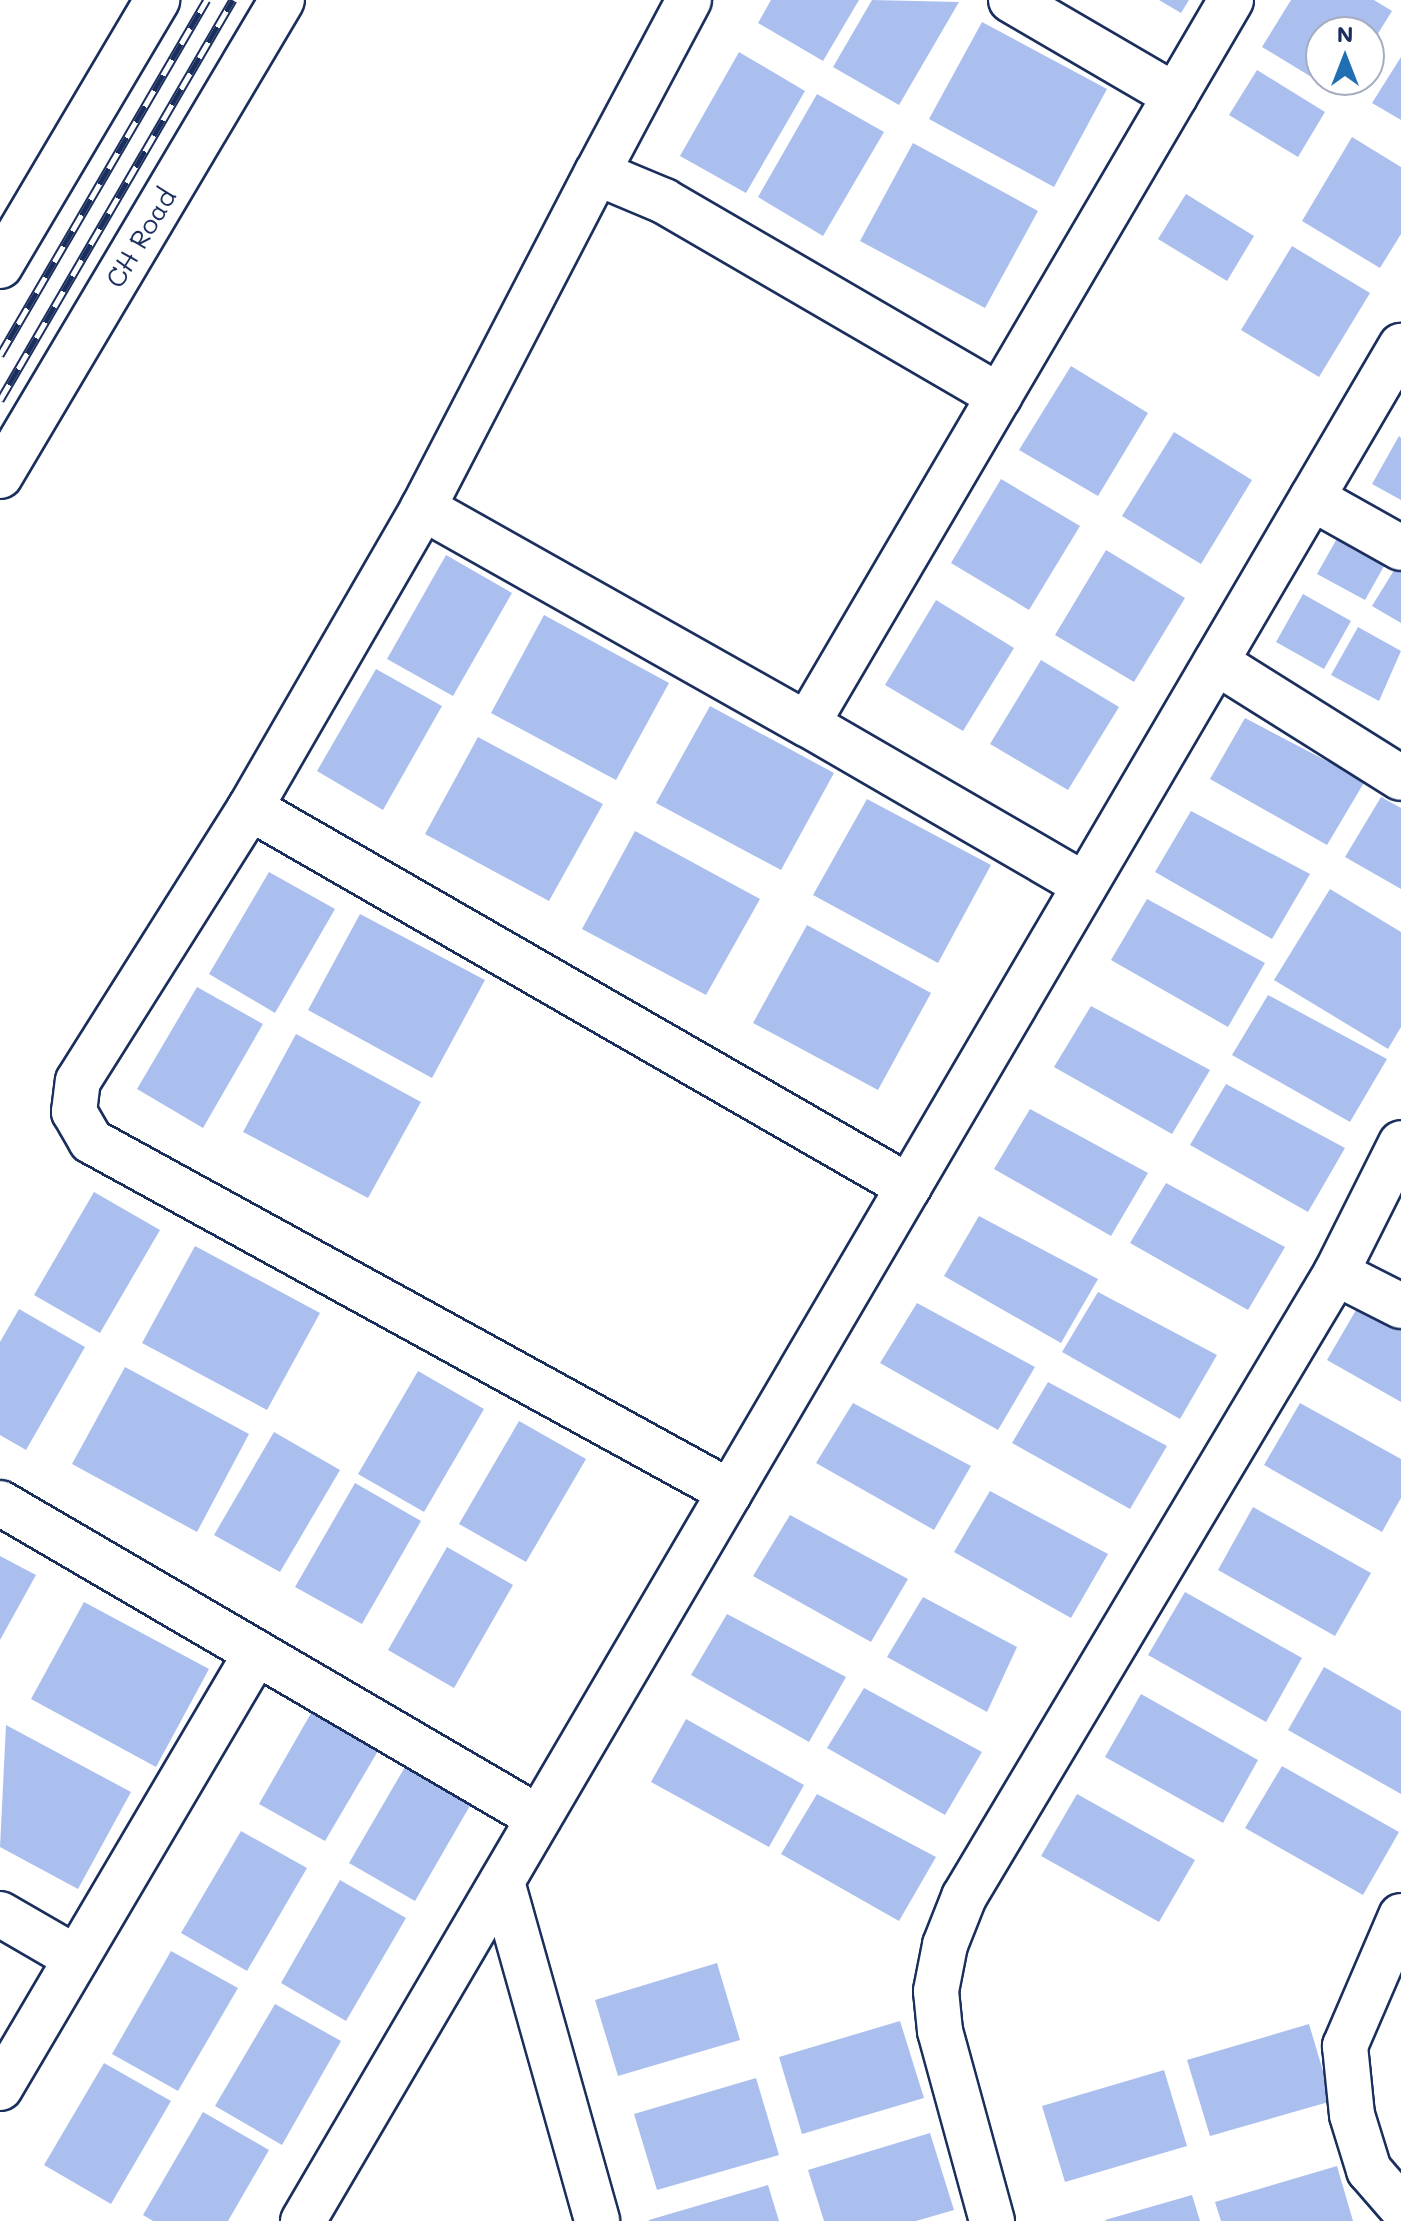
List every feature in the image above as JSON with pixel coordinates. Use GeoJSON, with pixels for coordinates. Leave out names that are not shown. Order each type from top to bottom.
{"type":"FeatureCollection","features":[{"type":"Feature","properties":{"kind":"street"},"geometry":{"type":"LineString","coordinates":[[0,266],[157,0]]}},
{"type":"Feature","properties":{"kind":"street","name":"CH Road"},"geometry":{"type":"LineString","coordinates":[[0,476],[282,0]]}},
{"type":"Feature","properties":{"kind":"street"},"geometry":{"type":"LineString","coordinates":[[689,0],[423,508],[250,808],[78,1081],[74,1112],[91,1141],[730,1492]]}},
{"type":"Feature","properties":{"kind":"street"},"geometry":{"type":"LineString","coordinates":[[1011,0],[1175,96]]}},
{"type":"Feature","properties":{"kind":"street"},"geometry":{"type":"LineString","coordinates":[[807,724],[1231,0]]}},
{"type":"Feature","properties":{"kind":"street"},"geometry":{"type":"LineString","coordinates":[[597,173],[664,201],[999,396]]}},
{"type":"Feature","properties":{"kind":"street"},"geometry":{"type":"LineString","coordinates":[[303,2221],[1401,346]]}},
{"type":"Feature","properties":{"kind":"street"},"geometry":{"type":"LineString","coordinates":[[1312,498],[1401,548]]}},
{"type":"Feature","properties":{"kind":"street"},"geometry":{"type":"LineString","coordinates":[[423,508],[1085,885]]}},
{"type":"Feature","properties":{"kind":"street"},"geometry":{"type":"LineString","coordinates":[[1216,662],[1401,778]]}},
{"type":"Feature","properties":{"kind":"street"},"geometry":{"type":"LineString","coordinates":[[250,808],[909,1187]]}},
{"type":"Feature","properties":{"kind":"street"},"geometry":{"type":"LineString","coordinates":[[992,2221],[940,2031],[936,1991],[945,1945],[964,1897],[1336,1273],[1401,1143]]}},
{"type":"Feature","properties":{"kind":"street"},"geometry":{"type":"LineString","coordinates":[[1336,1273],[1401,1306]]}},
{"type":"Feature","properties":{"kind":"street"},"geometry":{"type":"LineString","coordinates":[[0,1503],[539,1818]]}},
{"type":"Feature","properties":{"kind":"street"},"geometry":{"type":"LineString","coordinates":[[0,2088],[256,1653]]}},
{"type":"Feature","properties":{"kind":"street"},"geometry":{"type":"LineString","coordinates":[[502,1882],[597,2221]]}},
{"type":"Feature","properties":{"kind":"street"},"geometry":{"type":"LineString","coordinates":[[0,1914],[76,1958]]}},
{"type":"Feature","properties":{"kind":"street"},"geometry":{"type":"LineString","coordinates":[[1401,1916],[1345,2046],[1352,2115],[1369,2170],[1401,2207]]}},
{"type":"Feature","properties":{"kind":"building"},"geometry":{"type":"Polygon","coordinates":[[[771,0],[859,0],[823,61],[758,23],[771,0]]]}},
{"type":"Feature","properties":{"kind":"building"},"geometry":{"type":"Polygon","coordinates":[[[872,0],[959,2],[899,105],[833,67],[872,0]]]}},
{"type":"Feature","properties":{"kind":"building"},"geometry":{"type":"Polygon","coordinates":[[[1159,0],[1189,0],[1181,13],[1159,0]]]}},
{"type":"Feature","properties":{"kind":"building"},"geometry":{"type":"Polygon","coordinates":[[[1291,0],[1374,0],[1392,11],[1385,22],[1385,16],[1305,16],[1305,73],[1262,47],[1291,0]]]}},
{"type":"Feature","properties":{"kind":"building"},"geometry":{"type":"Polygon","coordinates":[[[982,22],[1107,89],[1054,187],[929,119],[982,22]]]}},
{"type":"Feature","properties":{"kind":"building"},"geometry":{"type":"Polygon","coordinates":[[[739,52],[805,91],[746,193],[680,156],[739,52]]]}},
{"type":"Feature","properties":{"kind":"building"},"geometry":{"type":"Polygon","coordinates":[[[1401,57],[1401,120],[1372,103],[1376,96],[1385,96],[1385,82],[1401,57]]]}},
{"type":"Feature","properties":{"kind":"building"},"geometry":{"type":"Polygon","coordinates":[[[1257,70],[1325,112],[1298,157],[1229,115],[1257,70]]]}},
{"type":"Feature","properties":{"kind":"building"},"geometry":{"type":"Polygon","coordinates":[[[817,94],[884,132],[823,236],[758,197],[817,94]]]}},
{"type":"Feature","properties":{"kind":"building"},"geometry":{"type":"Polygon","coordinates":[[[1352,137],[1401,167],[1401,234],[1380,268],[1302,221],[1352,137]]]}},
{"type":"Feature","properties":{"kind":"building"},"geometry":{"type":"Polygon","coordinates":[[[913,143],[1038,211],[985,308],[860,241],[913,143]]]}},
{"type":"Feature","properties":{"kind":"building"},"geometry":{"type":"Polygon","coordinates":[[[1186,194],[1254,236],[1227,281],[1158,239],[1186,194]]]}},
{"type":"Feature","properties":{"kind":"building"},"geometry":{"type":"Polygon","coordinates":[[[1292,246],[1370,293],[1319,377],[1241,330],[1292,246]]]}},
{"type":"Feature","properties":{"kind":"building"},"geometry":{"type":"Polygon","coordinates":[[[1071,366],[1148,413],[1098,496],[1019,450],[1071,366]]]}},
{"type":"Feature","properties":{"kind":"building"},"geometry":{"type":"Polygon","coordinates":[[[1174,432],[1252,480],[1201,564],[1122,516],[1174,432]]]}},
{"type":"Feature","properties":{"kind":"building"},"geometry":{"type":"Polygon","coordinates":[[[1399,436],[1401,438],[1401,500],[1372,484],[1399,436]]]}},
{"type":"Feature","properties":{"kind":"building"},"geometry":{"type":"Polygon","coordinates":[[[1001,479],[1080,526],[1029,610],[951,563],[1001,479]]]}},
{"type":"Feature","properties":{"kind":"building"},"geometry":{"type":"Polygon","coordinates":[[[1344,526],[1392,552],[1365,600],[1317,574],[1344,526]]]}},
{"type":"Feature","properties":{"kind":"building"},"geometry":{"type":"Polygon","coordinates":[[[1106,550],[1185,598],[1134,682],[1055,635],[1106,550]]]}},
{"type":"Feature","properties":{"kind":"building"},"geometry":{"type":"Polygon","coordinates":[[[446,555],[512,593],[453,696],[387,659],[446,555]]]}},
{"type":"Feature","properties":{"kind":"building"},"geometry":{"type":"Polygon","coordinates":[[[1401,559],[1401,623],[1372,606],[1401,559]]]}},
{"type":"Feature","properties":{"kind":"building"},"geometry":{"type":"Polygon","coordinates":[[[1303,594],[1351,621],[1324,669],[1276,642],[1303,594]]]}},
{"type":"Feature","properties":{"kind":"building"},"geometry":{"type":"Polygon","coordinates":[[[936,600],[1014,648],[963,731],[885,685],[936,600]]]}},
{"type":"Feature","properties":{"kind":"building"},"geometry":{"type":"Polygon","coordinates":[[[544,615],[669,683],[616,780],[491,713],[544,615]]]}},
{"type":"Feature","properties":{"kind":"building"},"geometry":{"type":"Polygon","coordinates":[[[1358,627],[1401,651],[1379,701],[1331,675],[1358,627]]]}},
{"type":"Feature","properties":{"kind":"building"},"geometry":{"type":"Polygon","coordinates":[[[1041,660],[1119,707],[1068,790],[990,744],[1041,660]]]}},
{"type":"Feature","properties":{"kind":"building"},"geometry":{"type":"Polygon","coordinates":[[[376,669],[442,706],[383,810],[317,771],[376,669]]]}},
{"type":"Feature","properties":{"kind":"building"},"geometry":{"type":"Polygon","coordinates":[[[710,706],[834,773],[781,870],[656,803],[710,706]]]}},
{"type":"Feature","properties":{"kind":"building"},"geometry":{"type":"Polygon","coordinates":[[[1245,718],[1365,781],[1327,845],[1210,779],[1245,718]]]}},
{"type":"Feature","properties":{"kind":"building"},"geometry":{"type":"Polygon","coordinates":[[[478,737],[603,804],[549,901],[425,834],[478,737]]]}},
{"type":"Feature","properties":{"kind":"building"},"geometry":{"type":"Polygon","coordinates":[[[1381,797],[1401,808],[1401,889],[1345,857],[1381,797]]]}},
{"type":"Feature","properties":{"kind":"building"},"geometry":{"type":"Polygon","coordinates":[[[867,799],[991,865],[938,963],[813,895],[867,799]]]}},
{"type":"Feature","properties":{"kind":"building"},"geometry":{"type":"Polygon","coordinates":[[[1191,811],[1310,874],[1272,939],[1155,872],[1191,811]]]}},
{"type":"Feature","properties":{"kind":"building"},"geometry":{"type":"Polygon","coordinates":[[[635,831],[760,899],[706,995],[582,929],[635,831]]]}},
{"type":"Feature","properties":{"kind":"building"},"geometry":{"type":"Polygon","coordinates":[[[269,872],[335,909],[275,1013],[209,974],[269,872]]]}},
{"type":"Feature","properties":{"kind":"building"},"geometry":{"type":"Polygon","coordinates":[[[1330,889],[1401,932],[1401,1027],[1388,1049],[1274,980],[1330,889]]]}},
{"type":"Feature","properties":{"kind":"building"},"geometry":{"type":"Polygon","coordinates":[[[1147,899],[1265,963],[1228,1027],[1111,960],[1147,899]]]}},
{"type":"Feature","properties":{"kind":"building"},"geometry":{"type":"Polygon","coordinates":[[[360,914],[485,980],[432,1078],[308,1010],[360,914]]]}},
{"type":"Feature","properties":{"kind":"building"},"geometry":{"type":"Polygon","coordinates":[[[807,925],[931,993],[878,1090],[753,1023],[807,925]]]}},
{"type":"Feature","properties":{"kind":"building"},"geometry":{"type":"Polygon","coordinates":[[[197,987],[263,1024],[203,1128],[137,1089],[197,987]]]}},
{"type":"Feature","properties":{"kind":"building"},"geometry":{"type":"Polygon","coordinates":[[[1268,995],[1387,1059],[1350,1122],[1232,1055],[1268,995]]]}},
{"type":"Feature","properties":{"kind":"building"},"geometry":{"type":"Polygon","coordinates":[[[1091,1006],[1210,1070],[1172,1134],[1054,1067],[1091,1006]]]}},
{"type":"Feature","properties":{"kind":"building"},"geometry":{"type":"Polygon","coordinates":[[[296,1034],[421,1102],[368,1198],[243,1132],[296,1034]]]}},
{"type":"Feature","properties":{"kind":"building"},"geometry":{"type":"Polygon","coordinates":[[[1226,1084],[1345,1148],[1308,1212],[1190,1145],[1226,1084]]]}},
{"type":"Feature","properties":{"kind":"building"},"geometry":{"type":"Polygon","coordinates":[[[1030,1109],[1148,1173],[1111,1236],[994,1169],[1030,1109]]]}},
{"type":"Feature","properties":{"kind":"building"},"geometry":{"type":"Polygon","coordinates":[[[1166,1183],[1285,1247],[1248,1310],[1130,1243],[1166,1183]]]}},
{"type":"Feature","properties":{"kind":"building"},"geometry":{"type":"Polygon","coordinates":[[[94,1192],[160,1230],[100,1333],[34,1295],[94,1192]]]}},
{"type":"Feature","properties":{"kind":"building"},"geometry":{"type":"Polygon","coordinates":[[[979,1216],[1098,1279],[1061,1343],[944,1276],[979,1216]]]}},
{"type":"Feature","properties":{"kind":"building"},"geometry":{"type":"Polygon","coordinates":[[[195,1246],[320,1313],[267,1410],[142,1343],[195,1246]]]}},
{"type":"Feature","properties":{"kind":"building"},"geometry":{"type":"Polygon","coordinates":[[[1098,1292],[1217,1355],[1180,1419],[1062,1352],[1098,1292]]]}},
{"type":"Feature","properties":{"kind":"building"},"geometry":{"type":"Polygon","coordinates":[[[1363,1298],[1401,1319],[1401,1402],[1327,1360],[1363,1298]]]}},
{"type":"Feature","properties":{"kind":"building"},"geometry":{"type":"Polygon","coordinates":[[[917,1303],[1035,1367],[998,1430],[880,1363],[917,1303]]]}},
{"type":"Feature","properties":{"kind":"building"},"geometry":{"type":"Polygon","coordinates":[[[19,1309],[85,1347],[26,1450],[0,1435],[0,1342],[19,1309]]]}},
{"type":"Feature","properties":{"kind":"building"},"geometry":{"type":"Polygon","coordinates":[[[125,1367],[249,1434],[197,1532],[72,1464],[125,1367]]]}},
{"type":"Feature","properties":{"kind":"building"},"geometry":{"type":"Polygon","coordinates":[[[418,1371],[484,1409],[424,1512],[358,1474],[418,1371]]]}},
{"type":"Feature","properties":{"kind":"building"},"geometry":{"type":"Polygon","coordinates":[[[1048,1382],[1167,1446],[1130,1509],[1012,1443],[1048,1382]]]}},
{"type":"Feature","properties":{"kind":"building"},"geometry":{"type":"Polygon","coordinates":[[[853,1403],[971,1466],[934,1530],[816,1463],[853,1403]]]}},
{"type":"Feature","properties":{"kind":"building"},"geometry":{"type":"Polygon","coordinates":[[[1300,1403],[1401,1459],[1401,1498],[1382,1532],[1264,1465],[1300,1403]]]}},
{"type":"Feature","properties":{"kind":"building"},"geometry":{"type":"Polygon","coordinates":[[[519,1421],[586,1459],[526,1562],[459,1524],[519,1421]]]}},
{"type":"Feature","properties":{"kind":"building"},"geometry":{"type":"Polygon","coordinates":[[[274,1432],[340,1470],[280,1572],[214,1535],[274,1432]]]}},
{"type":"Feature","properties":{"kind":"building"},"geometry":{"type":"Polygon","coordinates":[[[355,1483],[421,1521],[362,1624],[295,1587],[355,1483]]]}},
{"type":"Feature","properties":{"kind":"building"},"geometry":{"type":"Polygon","coordinates":[[[990,1491],[1108,1554],[1071,1618],[954,1552],[990,1491]]]}},
{"type":"Feature","properties":{"kind":"building"},"geometry":{"type":"Polygon","coordinates":[[[1253,1507],[1371,1573],[1335,1636],[1218,1570],[1253,1507]]]}},
{"type":"Feature","properties":{"kind":"building"},"geometry":{"type":"Polygon","coordinates":[[[790,1515],[908,1579],[871,1642],[753,1576],[790,1515]]]}},
{"type":"Feature","properties":{"kind":"building"},"geometry":{"type":"Polygon","coordinates":[[[447,1547],[513,1585],[454,1688],[388,1650],[447,1547]]]}},
{"type":"Feature","properties":{"kind":"building"},"geometry":{"type":"Polygon","coordinates":[[[0,1556],[36,1575],[0,1640],[0,1556]]]}},
{"type":"Feature","properties":{"kind":"building"},"geometry":{"type":"Polygon","coordinates":[[[1185,1592],[1302,1658],[1266,1722],[1148,1655],[1185,1592]]]}},
{"type":"Feature","properties":{"kind":"building"},"geometry":{"type":"Polygon","coordinates":[[[923,1597],[1017,1647],[987,1712],[887,1657],[923,1597]]]}},
{"type":"Feature","properties":{"kind":"building"},"geometry":{"type":"Polygon","coordinates":[[[84,1602],[209,1669],[156,1767],[31,1699],[84,1602]]]}},
{"type":"Feature","properties":{"kind":"building"},"geometry":{"type":"Polygon","coordinates":[[[727,1614],[846,1677],[809,1742],[691,1675],[727,1614]]]}},
{"type":"Feature","properties":{"kind":"building"},"geometry":{"type":"Polygon","coordinates":[[[1324,1667],[1401,1711],[1401,1794],[1288,1730],[1324,1667]]]}},
{"type":"Feature","properties":{"kind":"building"},"geometry":{"type":"Polygon","coordinates":[[[864,1688],[982,1752],[945,1815],[827,1748],[864,1688]]]}},
{"type":"Feature","properties":{"kind":"building"},"geometry":{"type":"Polygon","coordinates":[[[1141,1694],[1258,1760],[1223,1823],[1105,1757],[1141,1694]]]}},
{"type":"Feature","properties":{"kind":"building"},"geometry":{"type":"Polygon","coordinates":[[[318,1701],[385,1739],[325,1841],[259,1804],[318,1701]]]}},
{"type":"Feature","properties":{"kind":"building"},"geometry":{"type":"Polygon","coordinates":[[[686,1719],[804,1785],[769,1847],[651,1782],[686,1719]]]}},
{"type":"Feature","properties":{"kind":"building"},"geometry":{"type":"Polygon","coordinates":[[[6,1725],[131,1792],[78,1889],[0,1847],[6,1725]]]}},
{"type":"Feature","properties":{"kind":"building"},"geometry":{"type":"Polygon","coordinates":[[[409,1760],[475,1797],[415,1901],[349,1863],[409,1760]]]}},
{"type":"Feature","properties":{"kind":"building"},"geometry":{"type":"Polygon","coordinates":[[[1282,1766],[1399,1832],[1363,1895],[1245,1828],[1282,1766]]]}},
{"type":"Feature","properties":{"kind":"building"},"geometry":{"type":"Polygon","coordinates":[[[817,1794],[936,1857],[899,1921],[781,1854],[817,1794]]]}},
{"type":"Feature","properties":{"kind":"building"},"geometry":{"type":"Polygon","coordinates":[[[1077,1794],[1195,1860],[1159,1922],[1041,1856],[1077,1794]]]}},
{"type":"Feature","properties":{"kind":"building"},"geometry":{"type":"Polygon","coordinates":[[[241,1831],[307,1868],[247,1971],[181,1933],[241,1831]]]}},
{"type":"Feature","properties":{"kind":"building"},"geometry":{"type":"Polygon","coordinates":[[[340,1880],[406,1918],[346,2021],[281,1983],[340,1880]]]}},
{"type":"Feature","properties":{"kind":"building"},"geometry":{"type":"Polygon","coordinates":[[[171,1951],[238,1988],[178,2091],[112,2054],[171,1951]]]}},
{"type":"Feature","properties":{"kind":"building"},"geometry":{"type":"Polygon","coordinates":[[[717,1963],[740,2040],[618,2076],[595,2000],[717,1963]]]}},
{"type":"Feature","properties":{"kind":"building"},"geometry":{"type":"Polygon","coordinates":[[[275,2004],[341,2041],[282,2145],[215,2106],[275,2004]]]}},
{"type":"Feature","properties":{"kind":"building"},"geometry":{"type":"Polygon","coordinates":[[[900,2021],[924,2098],[802,2134],[779,2057],[900,2021]]]}},
{"type":"Feature","properties":{"kind":"building"},"geometry":{"type":"Polygon","coordinates":[[[1309,2024],[1332,2101],[1210,2136],[1187,2060],[1309,2024]]]}},
{"type":"Feature","properties":{"kind":"building"},"geometry":{"type":"Polygon","coordinates":[[[104,2063],[171,2101],[111,2204],[44,2165],[104,2063]]]}},
{"type":"Feature","properties":{"kind":"building"},"geometry":{"type":"Polygon","coordinates":[[[1164,2070],[1187,2146],[1065,2182],[1042,2106],[1164,2070]]]}},
{"type":"Feature","properties":{"kind":"building"},"geometry":{"type":"Polygon","coordinates":[[[756,2078],[779,2155],[657,2190],[634,2114],[756,2078]]]}},
{"type":"Feature","properties":{"kind":"building"},"geometry":{"type":"Polygon","coordinates":[[[203,2112],[269,2150],[228,2221],[153,2221],[143,2215],[203,2112]]]}},
{"type":"Feature","properties":{"kind":"building"},"geometry":{"type":"Polygon","coordinates":[[[930,2133],[954,2210],[916,2221],[824,2221],[808,2170],[930,2133]]]}},
{"type":"Feature","properties":{"kind":"building"},"geometry":{"type":"Polygon","coordinates":[[[1337,2166],[1353,2221],[1221,2221],[1215,2202],[1337,2166]]]}},
{"type":"Feature","properties":{"kind":"building"},"geometry":{"type":"Polygon","coordinates":[[[768,2185],[779,2221],[649,2221],[649,2220],[768,2185]]]}},
{"type":"Feature","properties":{"kind":"building"},"geometry":{"type":"Polygon","coordinates":[[[1192,2195],[1200,2221],[1105,2220],[1192,2195]]]}},
{"type":"Feature","properties":{"kind":"railway"},"geometry":{"type":"LineString","coordinates":[[0,355],[207,0]]}},
{"type":"Feature","properties":{"kind":"railway"},"geometry":{"type":"LineString","coordinates":[[0,400],[233,0]]}}]}
